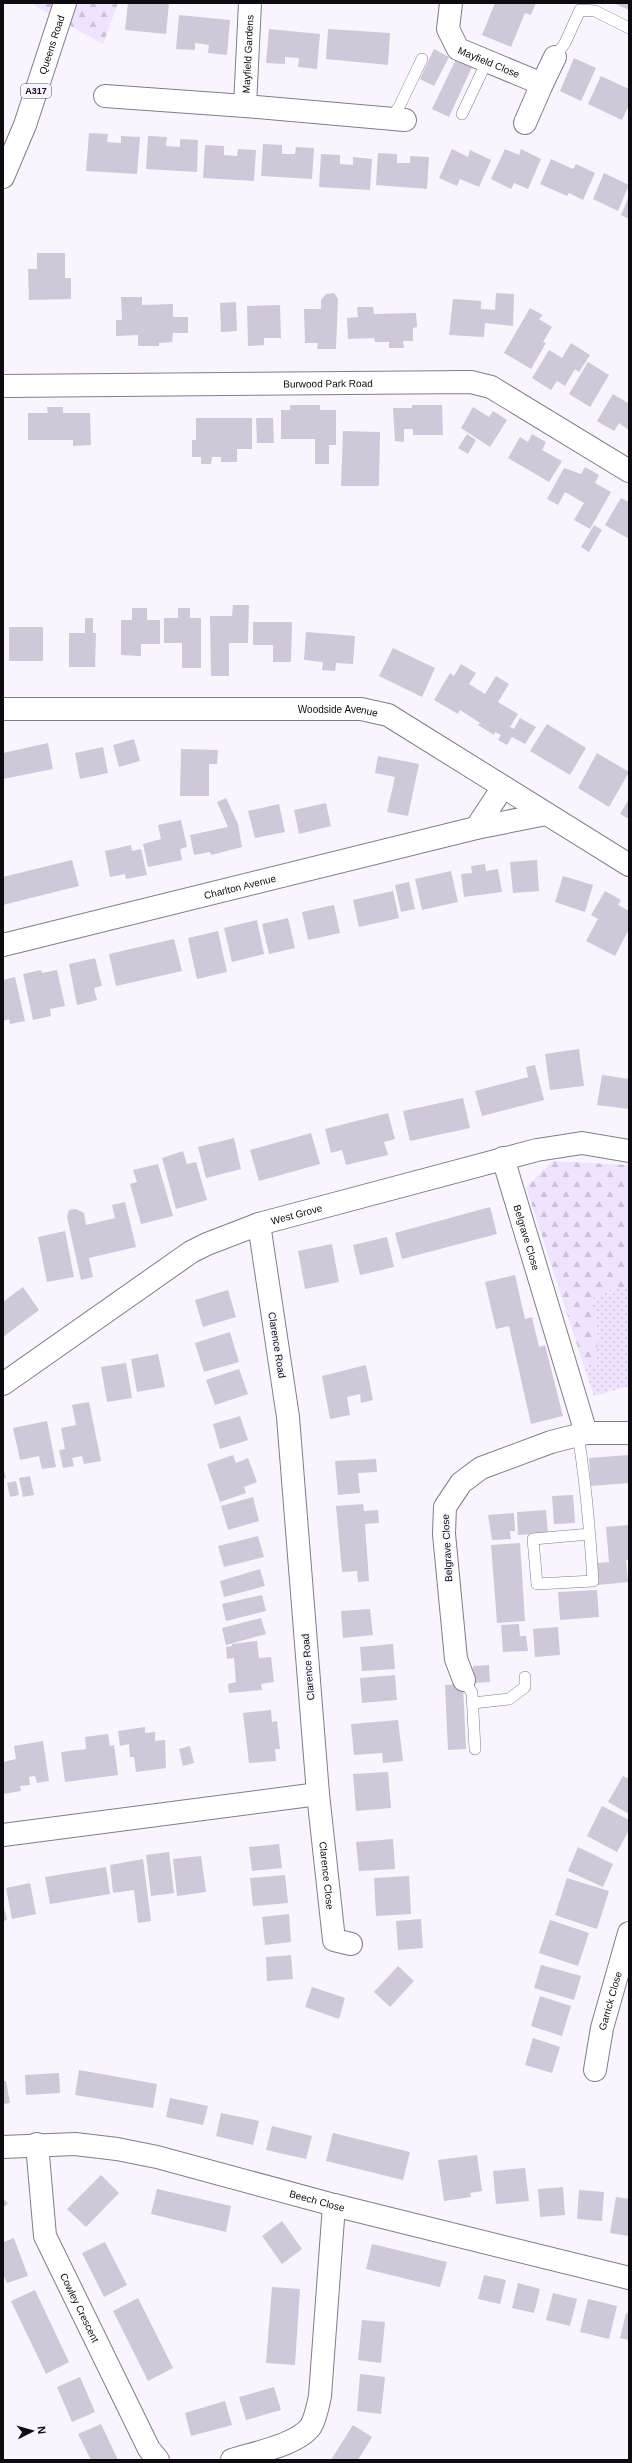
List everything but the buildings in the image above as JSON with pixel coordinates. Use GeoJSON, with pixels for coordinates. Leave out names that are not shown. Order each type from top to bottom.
{"type":"FeatureCollection","features":[{"type":"Feature","properties":{"kind":"street","name":"Queens Road"},"geometry":{"type":"LineString","coordinates":[[3,177],[25,125],[65,3]]}},
{"type":"Feature","properties":{"kind":"street","name":"Mayfield Gardens"},"geometry":{"type":"LineString","coordinates":[[245,106],[250,3]]}},
{"type":"Feature","properties":{"kind":"street","name":"Mayfield Close"},"geometry":{"type":"LineString","coordinates":[[451,3],[448,29],[458,49],[542,84]]}},
{"type":"Feature","properties":{"kind":"street"},"geometry":{"type":"LineString","coordinates":[[524,123],[555,57]]}},
{"type":"Feature","properties":{"kind":"street"},"geometry":{"type":"LineString","coordinates":[[105,96],[245,106],[398,120]]}},
{"type":"Feature","properties":{"kind":"street","name":"Burwood Park Road"},"geometry":{"type":"LineString","coordinates":[[3,386],[471,382],[491,387],[629,471]]}},
{"type":"Feature","properties":{"kind":"street","name":"Woodside Avenue"},"geometry":{"type":"LineString","coordinates":[[3,710],[361,709],[388,715],[629,865]]}},
{"type":"Feature","properties":{"kind":"street"},"geometry":{"type":"LineString","coordinates":[[476,828],[503,787]]}},
{"type":"Feature","properties":{"kind":"street","name":"Charlton Avenue"},"geometry":{"type":"LineString","coordinates":[[3,945],[476,828],[546,814]]}},
{"type":"Feature","properties":{"kind":"street","name":"West Grove"},"geometry":{"type":"LineString","coordinates":[[3,1384],[191,1252],[259,1224],[544,1148],[582,1143],[629,1151]]}},
{"type":"Feature","properties":{"kind":"street","name":"Belgrave Close"},"geometry":{"type":"LineString","coordinates":[[504,1158],[582,1434]]}},
{"type":"Feature","properties":{"kind":"street","name":"Clarence Road"},"geometry":{"type":"LineString","coordinates":[[259,1224],[288,1417],[318,1794]]}},
{"type":"Feature","properties":{"kind":"street","name":"Belgrave Close"},"geometry":{"type":"LineString","coordinates":[[464,1680],[456,1659],[444,1534],[445,1507],[461,1483],[481,1468],[551,1442],[582,1434],[629,1433]]}},
{"type":"Feature","properties":{"kind":"street"},"geometry":{"type":"LineString","coordinates":[[3,1835],[318,1794]]}},
{"type":"Feature","properties":{"kind":"street","name":"Clarence Close"},"geometry":{"type":"LineString","coordinates":[[318,1794],[334,1940],[351,1944]]}},
{"type":"Feature","properties":{"kind":"street","name":"Garrick Close"},"geometry":{"type":"LineString","coordinates":[[595,2070],[602,2028],[629,1933]]}},
{"type":"Feature","properties":{"kind":"street","name":"Beech Close"},"geometry":{"type":"LineString","coordinates":[[3,2147],[37,2144],[75,2144],[144,2154],[334,2205],[629,2278]]}},
{"type":"Feature","properties":{"kind":"street","name":"Cowley Crescent"},"geometry":{"type":"LineString","coordinates":[[37,2144],[45,2236],[149,2449],[158,2460]]}},
{"type":"Feature","properties":{"kind":"street"},"geometry":{"type":"LineString","coordinates":[[232,2460],[291,2441],[302,2435],[311,2425],[320,2396],[334,2205]]}},
{"type":"Feature","properties":{"kind":"lane"},"geometry":{"type":"LineString","coordinates":[[555,57],[565,43],[580,10],[594,11],[629,28]]}},
{"type":"Feature","properties":{"kind":"lane"},"geometry":{"type":"LineString","coordinates":[[398,120],[399,107],[422,59]]}},
{"type":"Feature","properties":{"kind":"lane"},"geometry":{"type":"LineString","coordinates":[[462,114],[487,61]]}},
{"type":"Feature","properties":{"kind":"lane"},"geometry":{"type":"LineString","coordinates":[[582,1434],[590,1534],[593,1581],[537,1584],[533,1540],[590,1534]]}},
{"type":"Feature","properties":{"kind":"lane"},"geometry":{"type":"LineString","coordinates":[[473,1703],[509,1699],[525,1686],[525,1677]]}},
{"type":"Feature","properties":{"kind":"lane"},"geometry":{"type":"LineString","coordinates":[[464,1680],[472,1693],[475,1749]]}},
{"type":"Feature","properties":{"kind":"green space"},"geometry":{"type":"Polygon","coordinates":[[[30,3],[118,3],[103,44],[30,3]]]}},
{"type":"Feature","properties":{"kind":"green space"},"geometry":{"type":"Polygon","coordinates":[[[553,1161],[629,1165],[629,1288],[608,1290],[592,1299],[598,1339],[596,1364],[584,1366],[526,1187],[553,1161]]]}},
{"type":"Feature","properties":{"kind":"green space"},"geometry":{"type":"Polygon","coordinates":[[[629,1288],[629,1386],[594,1396],[584,1366],[596,1363],[598,1339],[592,1299],[608,1290],[629,1288]]]}}]}
